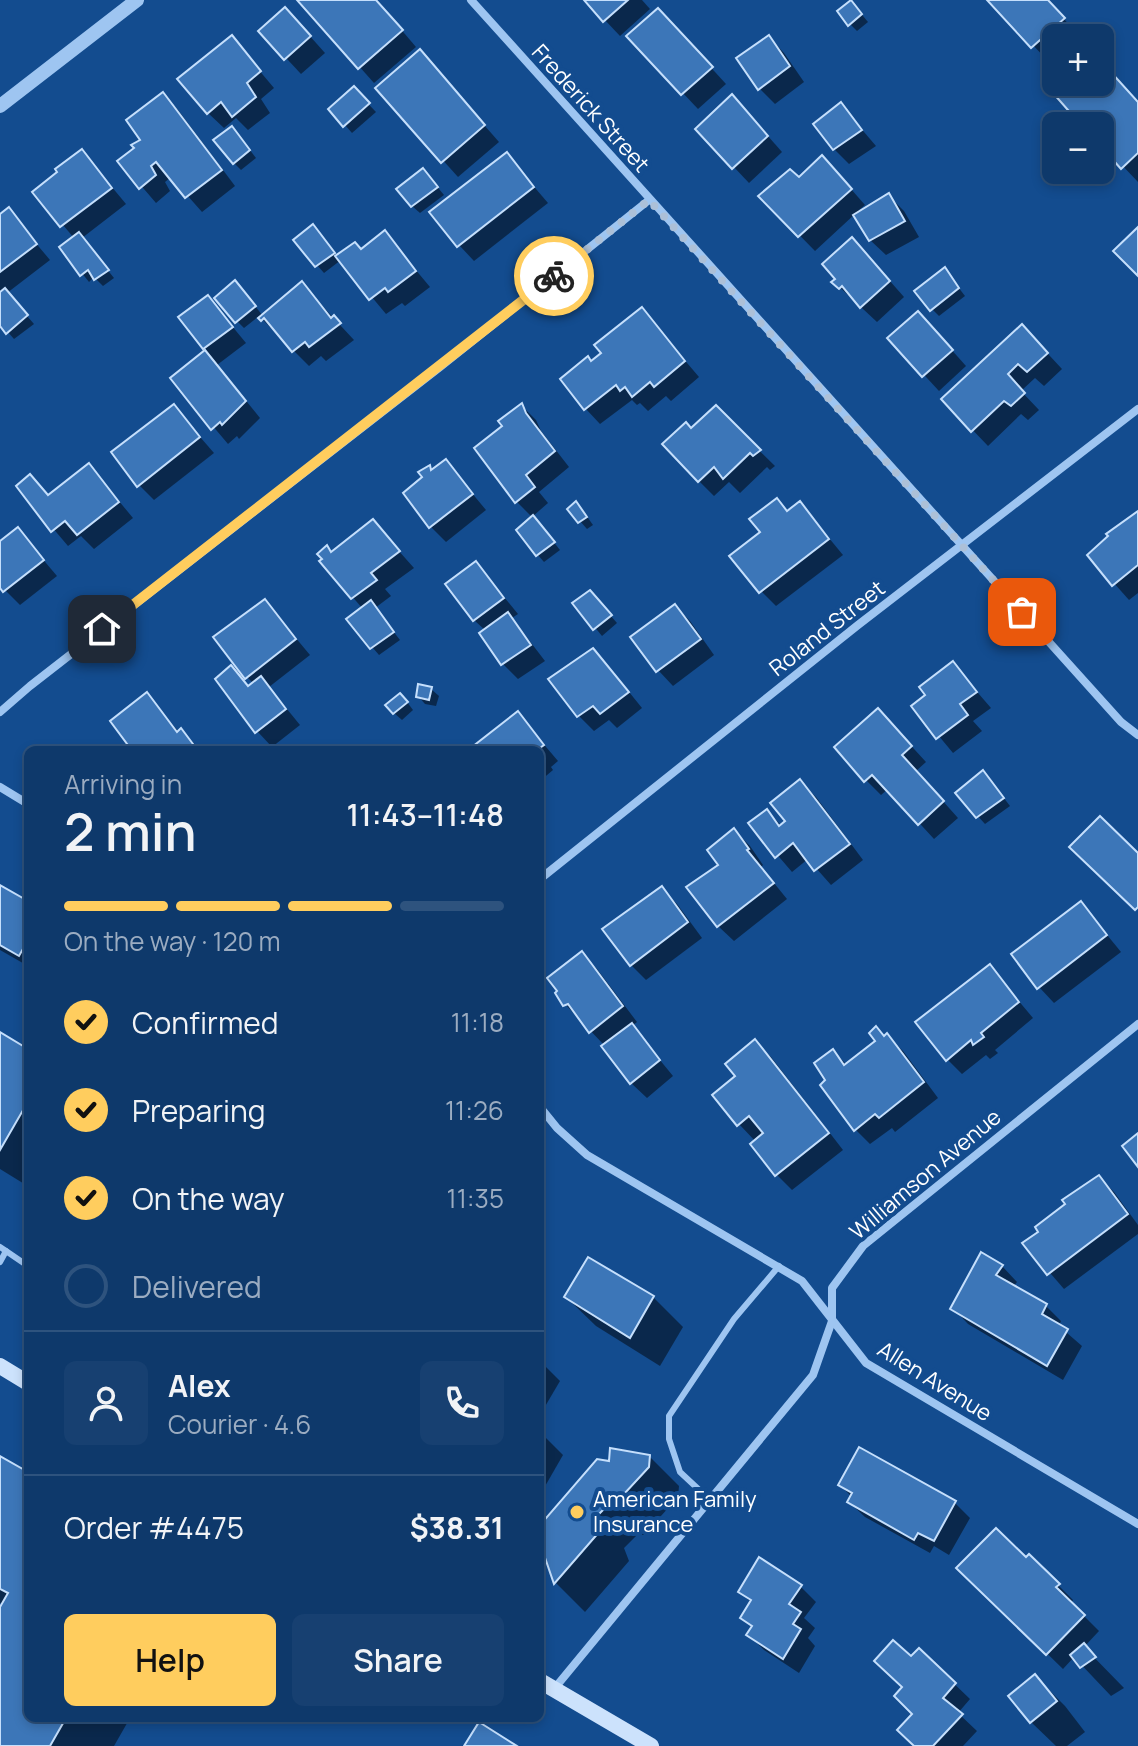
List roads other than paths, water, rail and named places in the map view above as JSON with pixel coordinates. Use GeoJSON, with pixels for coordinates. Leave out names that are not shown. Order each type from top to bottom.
{"type":"FeatureCollection","features":[{"type":"Feature","properties":{"kind":"main road"},"geometry":{"type":"LineString","coordinates":[[0,1366],[24,1381]]}},
{"type":"Feature","properties":{"kind":"main road"},"geometry":{"type":"LineString","coordinates":[[547,1685],[651,1746]]}},
{"type":"Feature","properties":{"kind":"street"},"geometry":{"type":"LineString","coordinates":[[0,106],[137,0]]}},
{"type":"Feature","properties":{"kind":"street","name":"Frederick Street"},"geometry":{"type":"LineString","coordinates":[[471,0],[1121,722],[1138,735]]}},
{"type":"Feature","properties":{"kind":"street"},"geometry":{"type":"LineString","coordinates":[[0,712],[649,200]]}},
{"type":"Feature","properties":{"kind":"street","name":"Roland Street"},"geometry":{"type":"LineString","coordinates":[[544,876],[1138,409]]}},
{"type":"Feature","properties":{"kind":"street"},"geometry":{"type":"LineString","coordinates":[[0,787],[24,802]]}},
{"type":"Feature","properties":{"kind":"street","name":"Williamson Avenue"},"geometry":{"type":"LineString","coordinates":[[547,1685],[710,1500],[813,1375],[832,1321],[832,1288],[863,1246],[1138,1024]]}},
{"type":"Feature","properties":{"kind":"street","name":"Allen Avenue"},"geometry":{"type":"LineString","coordinates":[[544,1112],[587,1155],[802,1281],[866,1363],[1138,1524]]}},
{"type":"Feature","properties":{"kind":"lane"},"geometry":{"type":"LineString","coordinates":[[0,1262],[3,1249],[24,1263]]}},
{"type":"Feature","properties":{"kind":"lane"},"geometry":{"type":"LineString","coordinates":[[710,1500],[680,1472],[669,1439],[669,1416],[734,1319],[779,1266]]}},
{"type":"Feature","properties":{"kind":"place","name":"American Family Insurance"},"geometry":{"type":"Point","coordinates":[577,1512]}}]}
